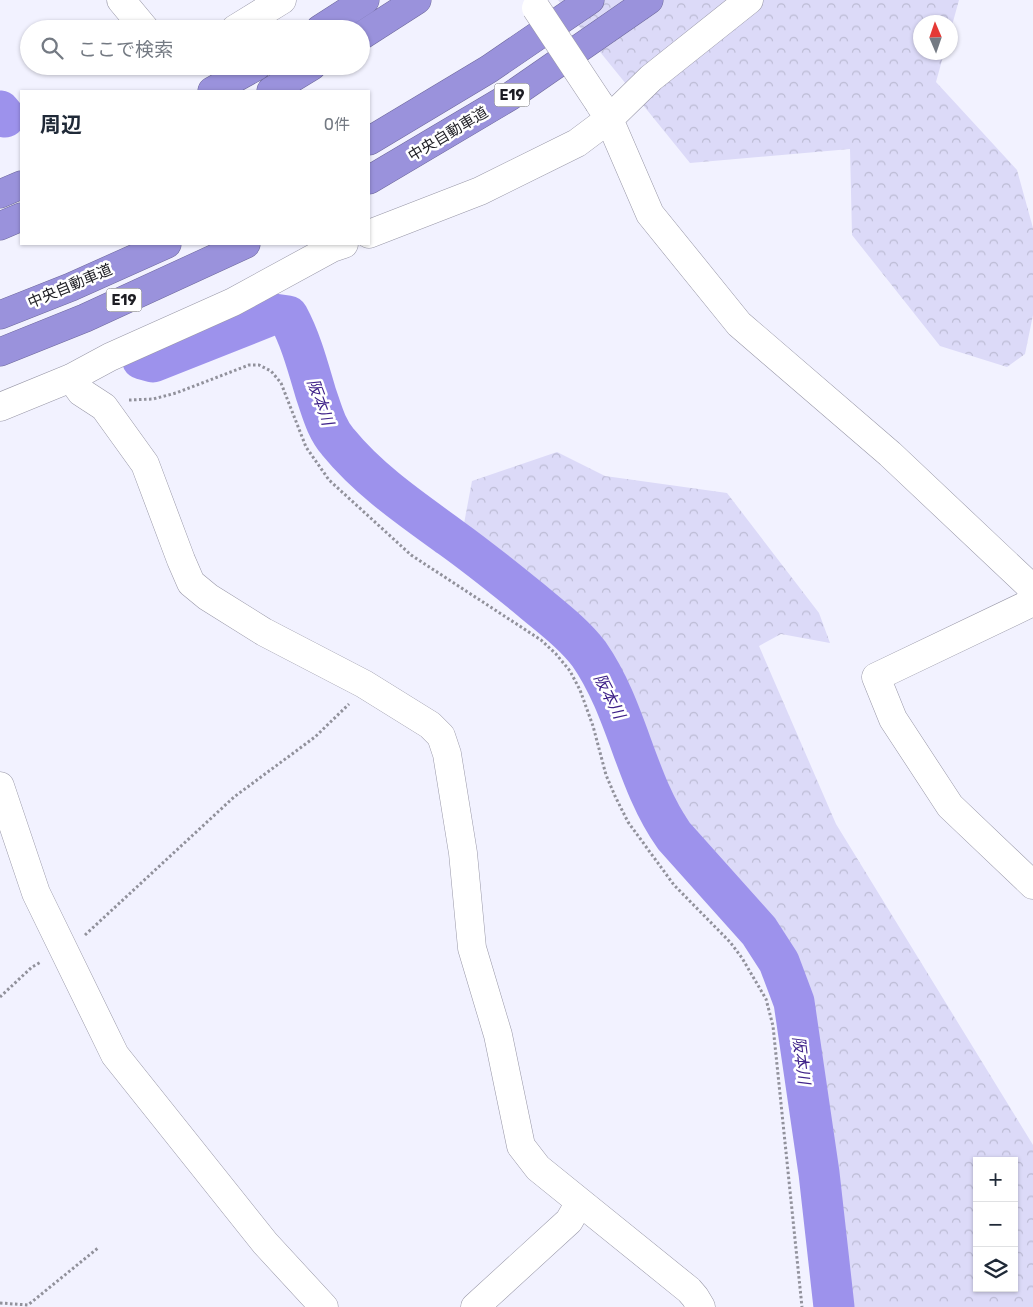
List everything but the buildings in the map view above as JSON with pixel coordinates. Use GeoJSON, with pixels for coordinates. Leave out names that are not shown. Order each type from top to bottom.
{"type":"FeatureCollection","features":[{"type":"Feature","properties":{"kind":"highway"},"geometry":{"type":"LineString","coordinates":[[334,20],[365,0]]}},
{"type":"Feature","properties":{"kind":"highway"},"geometry":{"type":"LineString","coordinates":[[370,30],[417,0]]}},
{"type":"Feature","properties":{"kind":"highway","name":"E19"},"geometry":{"type":"LineString","coordinates":[[370,140],[489,69],[590,0]]}},
{"type":"Feature","properties":{"kind":"highway","name":"中央自動車道"},"geometry":{"type":"LineString","coordinates":[[370,179],[509,97],[649,0]]}},
{"type":"Feature","properties":{"kind":"highway"},"geometry":{"type":"LineString","coordinates":[[214,90],[241,75]]}},
{"type":"Feature","properties":{"kind":"highway"},"geometry":{"type":"LineString","coordinates":[[273,90],[297,75]]}},
{"type":"Feature","properties":{"kind":"highway"},"geometry":{"type":"LineString","coordinates":[[0,194],[20,185]]}},
{"type":"Feature","properties":{"kind":"highway"},"geometry":{"type":"LineString","coordinates":[[0,226],[20,217]]}},
{"type":"Feature","properties":{"kind":"highway","name":"中央自動車道"},"geometry":{"type":"LineString","coordinates":[[0,314],[70,287],[165,245]]}},
{"type":"Feature","properties":{"kind":"highway","name":"E19"},"geometry":{"type":"LineString","coordinates":[[0,352],[85,318],[244,245]]}},
{"type":"Feature","properties":{"kind":"street"},"geometry":{"type":"LineString","coordinates":[[121,0],[138,20]]}},
{"type":"Feature","properties":{"kind":"street"},"geometry":{"type":"LineString","coordinates":[[256,20],[282,0]]}},
{"type":"Feature","properties":{"kind":"street"},"geometry":{"type":"LineString","coordinates":[[370,234],[489,187],[577,144],[604,111],[651,78],[749,0]]}},
{"type":"Feature","properties":{"kind":"street"},"geometry":{"type":"LineString","coordinates":[[533,4],[604,111],[650,214],[739,324],[890,454],[1033,589]]}},
{"type":"Feature","properties":{"kind":"street"},"geometry":{"type":"LineString","coordinates":[[0,407],[71,378],[110,357],[233,302],[332,248],[341,245]]}},
{"type":"Feature","properties":{"kind":"street"},"geometry":{"type":"LineString","coordinates":[[71,378],[81,392],[104,407],[145,464],[191,583],[264,632],[364,684],[430,725],[441,736],[447,754],[463,853],[472,948],[498,1035],[522,1146],[538,1168],[689,1290],[700,1307]]}},
{"type":"Feature","properties":{"kind":"street"},"geometry":{"type":"LineString","coordinates":[[1033,602],[876,677],[894,719],[950,806],[1033,885]]}},
{"type":"Feature","properties":{"kind":"street"},"geometry":{"type":"LineString","coordinates":[[0,786],[36,893],[115,1055],[264,1243],[324,1307]]}},
{"type":"Feature","properties":{"kind":"street"},"geometry":{"type":"LineString","coordinates":[[475,1307],[569,1221],[580,1202]]}},
{"type":"Feature","properties":{"kind":"path"},"geometry":{"type":"LineString","coordinates":[[104,407],[120,400],[153,399],[176,393],[249,365],[259,365],[271,371],[281,383],[306,447],[329,480],[411,555],[541,640],[570,671],[580,690],[593,726],[606,775],[614,796],[628,822],[674,885],[730,942],[742,958],[766,999],[773,1026],[802,1307]]}},
{"type":"Feature","properties":{"kind":"path"},"geometry":{"type":"LineString","coordinates":[[0,997],[32,967],[87,934],[234,798],[315,737],[352,702],[364,684]]}},
{"type":"Feature","properties":{"kind":"path"},"geometry":{"type":"LineString","coordinates":[[0,1303],[28,1305],[98,1248]]}},
{"type":"Feature","properties":{"kind":"green space"},"geometry":{"type":"Polygon","coordinates":[[[558,0],[959,0],[955,15],[913,15],[913,60],[942,60],[936,82],[1017,170],[1033,228],[1033,315],[1025,354],[1007,367],[940,346],[852,235],[850,149],[690,163],[558,0]]]}},
{"type":"Feature","properties":{"kind":"green space"},"geometry":{"type":"Polygon","coordinates":[[[557,452],[605,476],[727,493],[819,613],[830,643],[781,634],[759,646],[836,824],[1033,1145],[1033,1307],[840,1307],[802,999],[789,959],[769,929],[678,827],[652,775],[613,671],[580,625],[463,529],[472,481],[557,452]]]}},
{"type":"Feature","properties":{"kind":"waterway","name":"阪本川"},"geometry":{"type":"LineString","coordinates":[[0,111],[5,117]]}},
{"type":"Feature","properties":{"kind":"waterway","name":"阪本川"},"geometry":{"type":"LineString","coordinates":[[142,359],[153,362],[274,314],[288,316],[300,344],[327,425],[334,437],[350,456],[391,493],[531,600],[569,632],[589,654],[613,698],[640,769],[661,815],[674,836],[759,931],[779,962],[794,1002],[819,1173],[834,1307]]}}]}
